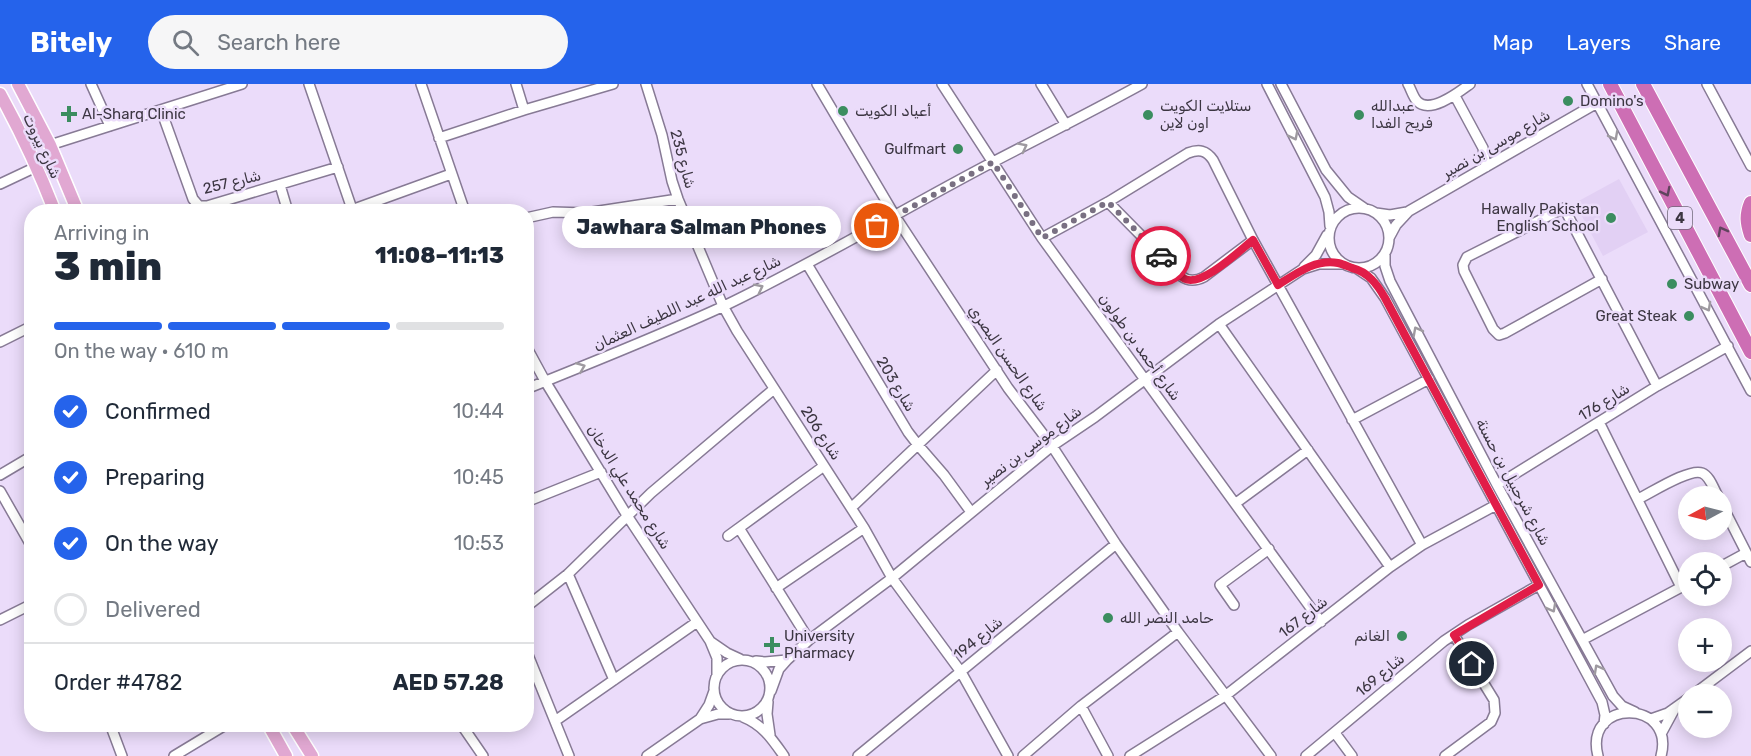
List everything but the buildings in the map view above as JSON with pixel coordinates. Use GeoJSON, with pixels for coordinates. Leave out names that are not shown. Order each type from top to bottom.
{"type":"FeatureCollection","features":[{"type":"Feature","properties":{"kind":"highway","name":"4"},"geometry":{"type":"LineString","coordinates":[[1610,84],[1751,352]]}},
{"type":"Feature","properties":{"kind":"highway","name":"4"},"geometry":{"type":"LineString","coordinates":[[1643,84],[1750,284]]}},
{"type":"Feature","properties":{"kind":"highway"},"geometry":{"type":"LineString","coordinates":[[1751,203],[1747,224],[1751,235]]}},
{"type":"Feature","properties":{"kind":"highway"},"geometry":{"type":"LineString","coordinates":[[1724,302],[1751,359]]}},
{"type":"Feature","properties":{"kind":"main road","name":"شارع بيروت"},"geometry":{"type":"LineString","coordinates":[[18,84],[50,145],[75,204]]}},
{"type":"Feature","properties":{"kind":"main road","name":"شارع بيروت"},"geometry":{"type":"LineString","coordinates":[[0,94],[52,204]]}},
{"type":"Feature","properties":{"kind":"main road"},"geometry":{"type":"LineString","coordinates":[[273,732],[288,756],[301,751],[303,747],[301,740]]}},
{"type":"Feature","properties":{"kind":"main road"},"geometry":{"type":"LineString","coordinates":[[296,732],[312,756]]}},
{"type":"Feature","properties":{"kind":"street"},"geometry":{"type":"LineString","coordinates":[[91,84],[110,126]]}},
{"type":"Feature","properties":{"kind":"street"},"geometry":{"type":"LineString","coordinates":[[50,145],[161,110],[215,88],[242,84]]}},
{"type":"Feature","properties":{"kind":"street"},"geometry":{"type":"LineString","coordinates":[[309,84],[338,167],[347,204]]}},
{"type":"Feature","properties":{"kind":"street"},"geometry":{"type":"LineString","coordinates":[[422,84],[462,204]]}},
{"type":"Feature","properties":{"kind":"street"},"geometry":{"type":"LineString","coordinates":[[516,84],[524,110]]}},
{"type":"Feature","properties":{"kind":"street"},"geometry":{"type":"LineString","coordinates":[[439,138],[599,86],[613,84]]}},
{"type":"Feature","properties":{"kind":"street","name":"شارع 235"},"geometry":{"type":"LineString","coordinates":[[646,84],[678,199],[723,306]]}},
{"type":"Feature","properties":{"kind":"street","name":"شارع الحسن البصري"},"geometry":{"type":"LineString","coordinates":[[817,84],[895,216],[997,370],[1052,446],[1116,544],[1178,632],[1271,756]]}},
{"type":"Feature","properties":{"kind":"street","name":"شارع أحمد بن طولون"},"geometry":{"type":"LineString","coordinates":[[942,84],[1042,238],[1321,622]]}},
{"type":"Feature","properties":{"kind":"street"},"geometry":{"type":"LineString","coordinates":[[1041,84],[1066,125]]}},
{"type":"Feature","properties":{"kind":"street","name":"شارع عبد الله عبد اللطيف العثمان"},"geometry":{"type":"LineString","coordinates":[[534,386],[723,306],[807,264],[993,162],[1142,84]]}},
{"type":"Feature","properties":{"kind":"street"},"geometry":{"type":"LineString","coordinates":[[1267,84],[1325,197],[1329,212],[1329,243],[1332,253],[1342,264],[1356,268],[1366,268],[1375,264],[1385,253],[1389,238],[1383,220],[1348,197],[1332,179],[1281,84]]}},
{"type":"Feature","properties":{"kind":"street"},"geometry":{"type":"LineString","coordinates":[[1408,84],[1417,101],[1427,106],[1455,96],[1470,84]]}},
{"type":"Feature","properties":{"kind":"street"},"geometry":{"type":"LineString","coordinates":[[1587,84],[1751,392]]}},
{"type":"Feature","properties":{"kind":"street"},"geometry":{"type":"LineString","coordinates":[[1707,84],[1751,165]]}},
{"type":"Feature","properties":{"kind":"street"},"geometry":{"type":"LineString","coordinates":[[1455,96],[1483,148],[1486,166]]}},
{"type":"Feature","properties":{"kind":"street","name":"شارع موسى بن نصير"},"geometry":{"type":"LineString","coordinates":[[1389,238],[1396,225],[1409,211],[1597,103]]}},
{"type":"Feature","properties":{"kind":"street","name":"شارع 257"},"geometry":{"type":"LineString","coordinates":[[161,110],[193,199],[197,204]]}},
{"type":"Feature","properties":{"kind":"street"},"geometry":{"type":"LineString","coordinates":[[1042,238],[1108,202],[1188,153],[1203,151],[1209,155],[1253,240],[1422,545]]}},
{"type":"Feature","properties":{"kind":"street"},"geometry":{"type":"LineString","coordinates":[[0,184],[36,167]]}},
{"type":"Feature","properties":{"kind":"street","name":"شارع 257"},"geometry":{"type":"LineString","coordinates":[[214,204],[338,167]]}},
{"type":"Feature","properties":{"kind":"street"},"geometry":{"type":"LineString","coordinates":[[366,204],[451,174]]}},
{"type":"Feature","properties":{"kind":"street"},"geometry":{"type":"LineString","coordinates":[[280,185],[286,204]]}},
{"type":"Feature","properties":{"kind":"street"},"geometry":{"type":"LineString","coordinates":[[534,216],[553,212],[586,213],[678,199]]}},
{"type":"Feature","properties":{"kind":"street"},"geometry":{"type":"LineString","coordinates":[[1108,202],[1181,276],[1191,280],[1208,275],[1253,240]]}},
{"type":"Feature","properties":{"kind":"street"},"geometry":{"type":"LineString","coordinates":[[1329,231],[1335,219],[1347,210],[1356,208],[1369,210]]}},
{"type":"Feature","properties":{"kind":"street"},"geometry":{"type":"LineString","coordinates":[[1602,279],[1505,333],[1499,334],[1493,329],[1464,271],[1464,261],[1467,257],[1564,208],[1602,279],[1657,386]]}},
{"type":"Feature","properties":{"kind":"street","name":"شارع موسى بن نصير"},"geometry":{"type":"LineString","coordinates":[[1369,210],[1390,215],[1409,211]]}},
{"type":"Feature","properties":{"kind":"street","name":"شارع موسى بن نصير"},"geometry":{"type":"LineString","coordinates":[[770,695],[776,675],[787,660],[809,640],[892,578],[1052,446],[1095,417],[1219,324],[1303,269],[1316,255],[1329,231]]}},
{"type":"Feature","properties":{"kind":"street","name":"شارع شرحبيل بن حسنة"},"geometry":{"type":"LineString","coordinates":[[1385,253],[1385,266],[1390,280],[1497,485],[1615,700],[1625,708],[1651,719]]}},
{"type":"Feature","properties":{"kind":"street","name":"شارع 203"},"geometry":{"type":"LineString","coordinates":[[807,264],[918,445],[971,512]]}},
{"type":"Feature","properties":{"kind":"street","name":"شارع موسى بن نصير"},"geometry":{"type":"LineString","coordinates":[[1303,269],[1319,264],[1342,264]]}},
{"type":"Feature","properties":{"kind":"street","name":"شارع شرحبيل بن حسنة"},"geometry":{"type":"LineString","coordinates":[[1356,268],[1371,278],[1382,291],[1602,702],[1605,715],[1604,724]]}},
{"type":"Feature","properties":{"kind":"street","name":"شارع 206"},"geometry":{"type":"LineString","coordinates":[[723,306],[864,528],[892,578],[961,672],[1008,756]]}},
{"type":"Feature","properties":{"kind":"street"},"geometry":{"type":"LineString","coordinates":[[1219,324],[1389,567]]}},
{"type":"Feature","properties":{"kind":"street"},"geometry":{"type":"LineString","coordinates":[[0,342],[24,330]]}},
{"type":"Feature","properties":{"kind":"street","name":"شارع 176"},"geometry":{"type":"LineString","coordinates":[[1497,485],[1657,386],[1728,346]]}},
{"type":"Feature","properties":{"kind":"street","name":"شارع محمد علي الدخان"},"geometry":{"type":"LineString","coordinates":[[534,361],[628,517],[710,641],[717,658],[717,676]]}},
{"type":"Feature","properties":{"kind":"street"},"geometry":{"type":"LineString","coordinates":[[851,508],[997,370]]}},
{"type":"Feature","properties":{"kind":"street"},"geometry":{"type":"LineString","coordinates":[[1352,420],[1429,380]]}},
{"type":"Feature","properties":{"kind":"street"},"geometry":{"type":"LineString","coordinates":[[534,601],[568,574],[651,493],[774,389]]}},
{"type":"Feature","properties":{"kind":"street"},"geometry":{"type":"LineString","coordinates":[[1599,422],[1678,572]]}},
{"type":"Feature","properties":{"kind":"street"},"geometry":{"type":"LineString","coordinates":[[1236,503],[1308,450]]}},
{"type":"Feature","properties":{"kind":"street"},"geometry":{"type":"LineString","coordinates":[[0,475],[24,461]]}},
{"type":"Feature","properties":{"kind":"street"},"geometry":{"type":"LineString","coordinates":[[728,536],[824,466]]}},
{"type":"Feature","properties":{"kind":"street"},"geometry":{"type":"LineString","coordinates":[[534,499],[600,472]]}},
{"type":"Feature","properties":{"kind":"street"},"geometry":{"type":"LineString","coordinates":[[1638,499],[1681,477],[1694,473],[1700,472],[1706,475],[1712,486]]}},
{"type":"Feature","properties":{"kind":"street"},"geometry":{"type":"LineString","coordinates":[[0,491],[24,533]]}},
{"type":"Feature","properties":{"kind":"street","name":"شارع 167"},"geometry":{"type":"LineString","coordinates":[[1130,756],[1225,696],[1389,567],[1422,545],[1496,505]]}},
{"type":"Feature","properties":{"kind":"street"},"geometry":{"type":"LineString","coordinates":[[1732,524],[1749,557],[1732,563]]}},
{"type":"Feature","properties":{"kind":"street"},"geometry":{"type":"LineString","coordinates":[[739,528],[809,640]]}},
{"type":"Feature","properties":{"kind":"street"},"geometry":{"type":"LineString","coordinates":[[776,588],[864,528]]}},
{"type":"Feature","properties":{"kind":"street","name":"شارع 194"},"geometry":{"type":"LineString","coordinates":[[858,756],[1116,544]]}},
{"type":"Feature","properties":{"kind":"street"},"geometry":{"type":"LineString","coordinates":[[1234,605],[1220,585],[1269,549]]}},
{"type":"Feature","properties":{"kind":"street"},"geometry":{"type":"LineString","coordinates":[[568,574],[614,680]]}},
{"type":"Feature","properties":{"kind":"street","name":"شارع 169"},"geometry":{"type":"LineString","coordinates":[[1306,756],[1432,651],[1454,635],[1539,585]]}},
{"type":"Feature","properties":{"kind":"street"},"geometry":{"type":"LineString","coordinates":[[1582,639],[1678,589]]}},
{"type":"Feature","properties":{"kind":"street"},"geometry":{"type":"LineString","coordinates":[[0,620],[24,608]]}},
{"type":"Feature","properties":{"kind":"street"},"geometry":{"type":"LineString","coordinates":[[555,721],[697,622]]}},
{"type":"Feature","properties":{"kind":"street"},"geometry":{"type":"LineString","coordinates":[[1023,756],[1082,706],[1178,632]]}},
{"type":"Feature","properties":{"kind":"street"},"geometry":{"type":"LineString","coordinates":[[1444,756],[1491,722],[1495,713],[1494,700],[1454,635]]}},
{"type":"Feature","properties":{"kind":"street","name":"شارع محمد علي الدخان"},"geometry":{"type":"LineString","coordinates":[[710,641],[727,653],[744,659]]}},
{"type":"Feature","properties":{"kind":"street"},"geometry":{"type":"LineString","coordinates":[[1707,684],[1751,651]]}},
{"type":"Feature","properties":{"kind":"street"},"geometry":{"type":"LineString","coordinates":[[744,659],[756,663],[768,674],[770,695],[767,714],[770,735]]}},
{"type":"Feature","properties":{"kind":"street"},"geometry":{"type":"LineString","coordinates":[[700,719],[710,705],[717,676],[731,661],[787,660]]}},
{"type":"Feature","properties":{"kind":"street"},"geometry":{"type":"LineString","coordinates":[[534,670],[569,756]]}},
{"type":"Feature","properties":{"kind":"street"},"geometry":{"type":"LineString","coordinates":[[714,691],[723,709],[756,724],[770,735],[783,756]]}},
{"type":"Feature","properties":{"kind":"street"},"geometry":{"type":"LineString","coordinates":[[647,756],[700,719],[718,714],[749,716],[758,712],[770,695]]}},
{"type":"Feature","properties":{"kind":"street"},"geometry":{"type":"LineString","coordinates":[[1082,706],[1108,756]]}},
{"type":"Feature","properties":{"kind":"street"},"geometry":{"type":"LineString","coordinates":[[1661,756],[1663,746],[1661,734],[1651,719],[1676,708]]}},
{"type":"Feature","properties":{"kind":"street"},"geometry":{"type":"LineString","coordinates":[[1661,734],[1676,708]]}},
{"type":"Feature","properties":{"kind":"street"},"geometry":{"type":"LineString","coordinates":[[1597,755],[1598,734],[1604,724],[1618,714],[1635,712]]}},
{"type":"Feature","properties":{"kind":"street"},"geometry":{"type":"LineString","coordinates":[[113,732],[122,756]]}},
{"type":"Feature","properties":{"kind":"street"},"geometry":{"type":"LineString","coordinates":[[174,756],[214,732]]}},
{"type":"Feature","properties":{"kind":"street"},"geometry":{"type":"LineString","coordinates":[[466,732],[483,756]]}},
{"type":"Feature","properties":{"kind":"street"},"geometry":{"type":"LineString","coordinates":[[1335,733],[1352,756]]}},
{"type":"Feature","properties":{"kind":"shaded area","name":"Hawally Pakistan English School"},"geometry":{"type":"Polygon","coordinates":[[[1619,179],[1648,232],[1603,256],[1575,203],[1619,179]]]}},
{"type":"Feature","properties":{"kind":"way so far"},"geometry":{"type":"LineString","coordinates":[[877,226],[993,162],[1042,238],[1108,202],[1161,256]]}},
{"type":"Feature","properties":{"kind":"place","name":"Domino's"},"geometry":{"type":"Point","coordinates":[1568,101]}},
{"type":"Feature","properties":{"kind":"place","name":"أعياد الكويت"},"geometry":{"type":"Point","coordinates":[843,111]}},
{"type":"Feature","properties":{"kind":"place","name":"Al-Sharq Clinic"},"geometry":{"type":"Point","coordinates":[69,114]}},
{"type":"Feature","properties":{"kind":"place","name":"ستلايت الكويت اون لاين"},"geometry":{"type":"Point","coordinates":[1148,115]}},
{"type":"Feature","properties":{"kind":"place","name":"عبدالله فريح الفدا"},"geometry":{"type":"Point","coordinates":[1359,115]}},
{"type":"Feature","properties":{"kind":"place","name":"Gulfmart"},"geometry":{"type":"Point","coordinates":[958,149]}},
{"type":"Feature","properties":{"kind":"place","name":"Hawally Pakistan English School"},"geometry":{"type":"Point","coordinates":[1611,218]}},
{"type":"Feature","properties":{"kind":"place","name":"Jawhara Salman Phones"},"geometry":{"type":"Point","coordinates":[877,226]}},
{"type":"Feature","properties":{"kind":"place","name":"Subway"},"geometry":{"type":"Point","coordinates":[1672,284]}},
{"type":"Feature","properties":{"kind":"place","name":"Great Steak"},"geometry":{"type":"Point","coordinates":[1689,316]}},
{"type":"Feature","properties":{"kind":"place","name":"حامد النصر الله"},"geometry":{"type":"Point","coordinates":[1108,618]}},
{"type":"Feature","properties":{"kind":"place","name":"الغانم"},"geometry":{"type":"Point","coordinates":[1402,636]}},
{"type":"Feature","properties":{"kind":"place","name":"University Pharmacy"},"geometry":{"type":"Point","coordinates":[772,645]}},
{"type":"Feature","properties":{"kind":"route"},"geometry":{"type":"LineString","coordinates":[[1161,256],[1181,276],[1187,280],[1195,280],[1208,275],[1253,240],[1278,285],[1303,269],[1330,262],[1362,271],[1382,291],[1539,585],[1454,635],[1472,664]]}}]}
